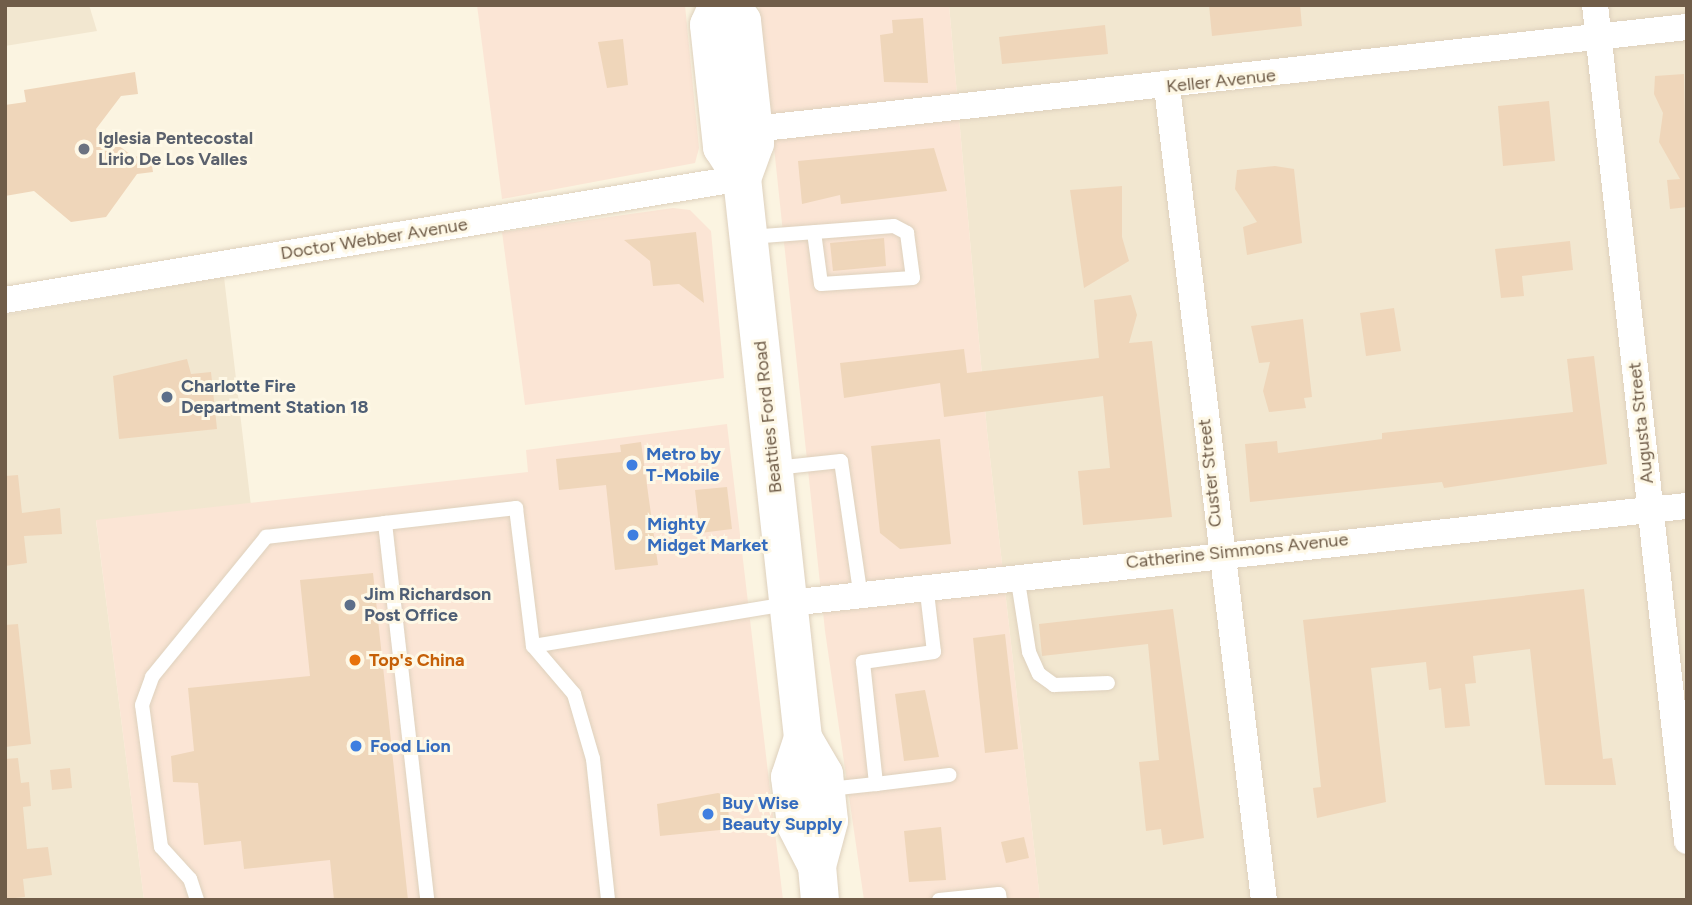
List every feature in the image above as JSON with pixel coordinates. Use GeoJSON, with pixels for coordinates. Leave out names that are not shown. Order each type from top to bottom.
{"type":"FeatureCollection","features":[{"type":"Feature","properties":{"kind":"main road","name":"Beatties Ford Road"},"geometry":{"type":"LineString","coordinates":[[718,5],[709,24],[722,147],[742,178]]}},
{"type":"Feature","properties":{"kind":"main road","name":"Beatties Ford Road"},"geometry":{"type":"LineString","coordinates":[[730,5],[742,21],[754,129],[742,178],[803,738],[824,774],[826,790],[829,821],[819,883]]}},
{"type":"Feature","properties":{"kind":"main road","name":"Beatties Ford Road"},"geometry":{"type":"LineString","coordinates":[[803,738],[790,777],[796,825],[819,883]]}},
{"type":"Feature","properties":{"kind":"street","name":"Augusta Street"},"geometry":{"type":"LineString","coordinates":[[1595,5],[1687,841]]}},
{"type":"Feature","properties":{"kind":"street","name":"Keller Avenue"},"geometry":{"type":"LineString","coordinates":[[754,129],[1167,88],[1687,27]]}},
{"type":"Feature","properties":{"kind":"street","name":"Custer Street"},"geometry":{"type":"LineString","coordinates":[[1167,88],[1219,553],[1264,900]]}},
{"type":"Feature","properties":{"kind":"street","name":"Doctor Webber Avenue"},"geometry":{"type":"LineString","coordinates":[[5,300],[742,178]]}},
{"type":"Feature","properties":{"kind":"street","name":"Catherine Simmons Avenue"},"geometry":{"type":"LineString","coordinates":[[789,603],[860,591],[1687,506]]}},
{"type":"Feature","properties":{"kind":"lane"},"geometry":{"type":"LineString","coordinates":[[749,237],[814,232],[900,229],[907,233],[913,278],[821,284],[814,232]]}},
{"type":"Feature","properties":{"kind":"lane"},"geometry":{"type":"LineString","coordinates":[[774,468],[841,461],[860,591]]}},
{"type":"Feature","properties":{"kind":"lane"},"geometry":{"type":"LineString","coordinates":[[197,900],[190,879],[161,847],[142,705],[152,677],[266,537],[516,508],[533,646],[574,694],[593,759],[608,900]]}},
{"type":"Feature","properties":{"kind":"lane"},"geometry":{"type":"LineString","coordinates":[[385,523],[427,900]]}},
{"type":"Feature","properties":{"kind":"lane"},"geometry":{"type":"LineString","coordinates":[[1017,575],[1029,652],[1039,674],[1054,685],[1108,683]]}},
{"type":"Feature","properties":{"kind":"lane"},"geometry":{"type":"LineString","coordinates":[[876,784],[863,662],[934,652],[926,584]]}},
{"type":"Feature","properties":{"kind":"lane"},"geometry":{"type":"LineString","coordinates":[[533,646],[789,603]]}},
{"type":"Feature","properties":{"kind":"lane"},"geometry":{"type":"LineString","coordinates":[[826,790],[949,775]]}},
{"type":"Feature","properties":{"kind":"lane"},"geometry":{"type":"LineString","coordinates":[[939,900],[999,894],[1000,900]]}},
{"type":"Feature","properties":{"kind":"shaded area"},"geometry":{"type":"Polygon","coordinates":[[[5,5],[89,5],[97,31],[5,46],[5,5]]]}},
{"type":"Feature","properties":{"kind":"shaded area"},"geometry":{"type":"Polygon","coordinates":[[[477,5],[685,5],[699,148],[695,163],[502,199],[477,5]]]}},
{"type":"Feature","properties":{"kind":"shaded area"},"geometry":{"type":"Polygon","coordinates":[[[759,5],[949,5],[987,431],[1040,900],[864,900],[825,631],[759,5]]]}},
{"type":"Feature","properties":{"kind":"shaded area"},"geometry":{"type":"Polygon","coordinates":[[[949,5],[1687,5],[1687,900],[1040,900],[987,431],[949,5]]]}},
{"type":"Feature","properties":{"kind":"shaded area"},"geometry":{"type":"Polygon","coordinates":[[[673,208],[690,210],[711,231],[724,378],[525,405],[502,232],[673,208]]]}},
{"type":"Feature","properties":{"kind":"shaded area"},"geometry":{"type":"Polygon","coordinates":[[[224,277],[251,506],[96,521],[144,900],[5,900],[5,315],[224,277]]]}},
{"type":"Feature","properties":{"kind":"shaded area"},"geometry":{"type":"Polygon","coordinates":[[[727,424],[783,900],[144,900],[96,520],[528,472],[526,450],[727,424]]]}},
{"type":"Feature","properties":{"kind":"building"},"geometry":{"type":"Polygon","coordinates":[[[1209,5],[1300,5],[1302,26],[1212,36],[1209,5]]]}},
{"type":"Feature","properties":{"kind":"building"},"geometry":{"type":"Polygon","coordinates":[[[923,18],[928,83],[884,82],[880,35],[893,33],[892,20],[923,18]]]}},
{"type":"Feature","properties":{"kind":"building"},"geometry":{"type":"Polygon","coordinates":[[[1105,25],[1108,54],[1002,64],[999,37],[1105,25]]]}},
{"type":"Feature","properties":{"kind":"building"},"geometry":{"type":"Polygon","coordinates":[[[623,39],[628,85],[607,88],[598,42],[623,39]]]}},
{"type":"Feature","properties":{"kind":"building","name":"Iglesia Pentecostal Lirio De Los Valles"},"geometry":{"type":"Polygon","coordinates":[[[135,72],[138,94],[121,96],[96,129],[134,157],[150,154],[153,172],[137,174],[106,217],[71,222],[34,191],[5,196],[5,105],[26,102],[24,90],[135,72]]]}},
{"type":"Feature","properties":{"kind":"building"},"geometry":{"type":"Polygon","coordinates":[[[1684,74],[1687,207],[1670,209],[1667,180],[1680,179],[1659,142],[1663,113],[1654,94],[1655,76],[1684,74]]]}},
{"type":"Feature","properties":{"kind":"building"},"geometry":{"type":"Polygon","coordinates":[[[1549,101],[1555,161],[1503,166],[1498,106],[1549,101]]]}},
{"type":"Feature","properties":{"kind":"building"},"geometry":{"type":"Polygon","coordinates":[[[934,148],[947,191],[841,204],[840,195],[802,204],[798,161],[934,148]]]}},
{"type":"Feature","properties":{"kind":"building"},"geometry":{"type":"Polygon","coordinates":[[[1275,166],[1294,169],[1302,243],[1247,255],[1243,227],[1257,222],[1235,189],[1237,170],[1275,166]]]}},
{"type":"Feature","properties":{"kind":"building"},"geometry":{"type":"Polygon","coordinates":[[[1122,186],[1122,237],[1129,261],[1084,288],[1070,190],[1122,186]]]}},
{"type":"Feature","properties":{"kind":"building"},"geometry":{"type":"Polygon","coordinates":[[[696,232],[704,303],[679,284],[653,286],[650,261],[624,240],[696,232]]]}},
{"type":"Feature","properties":{"kind":"building"},"geometry":{"type":"Polygon","coordinates":[[[884,238],[886,266],[833,271],[830,243],[884,238]]]}},
{"type":"Feature","properties":{"kind":"building"},"geometry":{"type":"Polygon","coordinates":[[[1570,241],[1573,270],[1522,276],[1524,296],[1501,298],[1495,249],[1570,241]]]}},
{"type":"Feature","properties":{"kind":"building"},"geometry":{"type":"Polygon","coordinates":[[[1131,295],[1137,315],[1129,343],[1152,341],[1172,517],[1083,525],[1078,471],[1110,468],[1103,396],[944,417],[940,383],[844,398],[840,363],[964,349],[967,373],[1099,358],[1094,300],[1131,295]]]}},
{"type":"Feature","properties":{"kind":"building"},"geometry":{"type":"Polygon","coordinates":[[[1394,308],[1401,351],[1366,356],[1360,313],[1394,308]]]}},
{"type":"Feature","properties":{"kind":"building"},"geometry":{"type":"Polygon","coordinates":[[[1303,319],[1312,397],[1304,398],[1306,408],[1269,412],[1263,391],[1270,362],[1259,363],[1251,326],[1303,319]]]}},
{"type":"Feature","properties":{"kind":"building"},"geometry":{"type":"Polygon","coordinates":[[[1594,356],[1607,464],[1444,488],[1442,482],[1250,502],[1245,444],[1277,441],[1278,453],[1382,439],[1382,433],[1573,412],[1567,359],[1594,356]]]}},
{"type":"Feature","properties":{"kind":"building"},"geometry":{"type":"Polygon","coordinates":[[[187,359],[191,374],[211,372],[217,429],[119,439],[113,376],[187,359]]]}},
{"type":"Feature","properties":{"kind":"building"},"geometry":{"type":"Polygon","coordinates":[[[940,439],[951,544],[900,549],[880,533],[871,446],[940,439]]]}},
{"type":"Feature","properties":{"kind":"building"},"geometry":{"type":"Polygon","coordinates":[[[641,442],[658,565],[615,570],[606,485],[559,490],[556,459],[621,452],[620,445],[641,442]]]}},
{"type":"Feature","properties":{"kind":"building"},"geometry":{"type":"Polygon","coordinates":[[[18,475],[22,513],[60,508],[62,534],[24,536],[27,563],[5,566],[5,476],[18,475]]]}},
{"type":"Feature","properties":{"kind":"building"},"geometry":{"type":"Polygon","coordinates":[[[727,487],[732,529],[700,533],[695,490],[727,487]]]}},
{"type":"Feature","properties":{"kind":"building"},"geometry":{"type":"Polygon","coordinates":[[[373,573],[408,900],[334,900],[330,860],[244,869],[241,841],[204,845],[198,783],[173,782],[171,756],[194,751],[188,688],[310,676],[300,580],[373,573]]]}},
{"type":"Feature","properties":{"kind":"building"},"geometry":{"type":"Polygon","coordinates":[[[1584,589],[1603,759],[1612,758],[1616,785],[1545,785],[1530,649],[1473,656],[1476,683],[1465,684],[1470,726],[1445,728],[1441,688],[1429,690],[1426,662],[1371,668],[1386,802],[1317,818],[1313,788],[1321,787],[1303,620],[1584,589]]]}},
{"type":"Feature","properties":{"kind":"building"},"geometry":{"type":"Polygon","coordinates":[[[1173,609],[1204,838],[1163,845],[1161,829],[1146,831],[1139,762],[1159,760],[1148,644],[1042,656],[1039,624],[1173,609]]]}},
{"type":"Feature","properties":{"kind":"building"},"geometry":{"type":"Polygon","coordinates":[[[18,624],[31,744],[5,747],[5,625],[18,624]]]}},
{"type":"Feature","properties":{"kind":"building"},"geometry":{"type":"Polygon","coordinates":[[[1005,634],[1018,749],[985,753],[973,638],[1005,634]]]}},
{"type":"Feature","properties":{"kind":"building"},"geometry":{"type":"Polygon","coordinates":[[[925,690],[939,757],[904,761],[895,694],[925,690]]]}},
{"type":"Feature","properties":{"kind":"building"},"geometry":{"type":"Polygon","coordinates":[[[18,758],[21,783],[29,782],[31,806],[23,807],[27,849],[48,847],[52,875],[23,879],[25,897],[5,899],[5,759],[18,758]]]}},
{"type":"Feature","properties":{"kind":"building"},"geometry":{"type":"Polygon","coordinates":[[[70,768],[72,788],[52,790],[50,770],[70,768]]]}},
{"type":"Feature","properties":{"kind":"building"},"geometry":{"type":"Polygon","coordinates":[[[718,793],[727,796],[730,829],[660,836],[657,804],[718,793]]]}},
{"type":"Feature","properties":{"kind":"building"},"geometry":{"type":"Polygon","coordinates":[[[941,827],[946,880],[909,882],[904,831],[941,827]]]}},
{"type":"Feature","properties":{"kind":"building"},"geometry":{"type":"Polygon","coordinates":[[[1024,837],[1029,858],[1006,863],[1001,842],[1024,837]]]}},
{"type":"Feature","properties":{"kind":"place","name":"Iglesia Pentecostal Lirio De Los Valles"},"geometry":{"type":"Point","coordinates":[84,149]}},
{"type":"Feature","properties":{"kind":"place","name":"Charlotte Fire Department Station 18"},"geometry":{"type":"Point","coordinates":[167,397]}},
{"type":"Feature","properties":{"kind":"place","name":"Metro by T-Mobile"},"geometry":{"type":"Point","coordinates":[632,465]}},
{"type":"Feature","properties":{"kind":"place","name":"Mighty Midget Market"},"geometry":{"type":"Point","coordinates":[633,535]}},
{"type":"Feature","properties":{"kind":"place","name":"Jim Richardson Post Office"},"geometry":{"type":"Point","coordinates":[350,605]}},
{"type":"Feature","properties":{"kind":"place","name":"Top's China"},"geometry":{"type":"Point","coordinates":[355,660]}},
{"type":"Feature","properties":{"kind":"place","name":"Food Lion"},"geometry":{"type":"Point","coordinates":[356,746]}},
{"type":"Feature","properties":{"kind":"place","name":"Buy Wise Beauty Supply"},"geometry":{"type":"Point","coordinates":[708,814]}}]}
